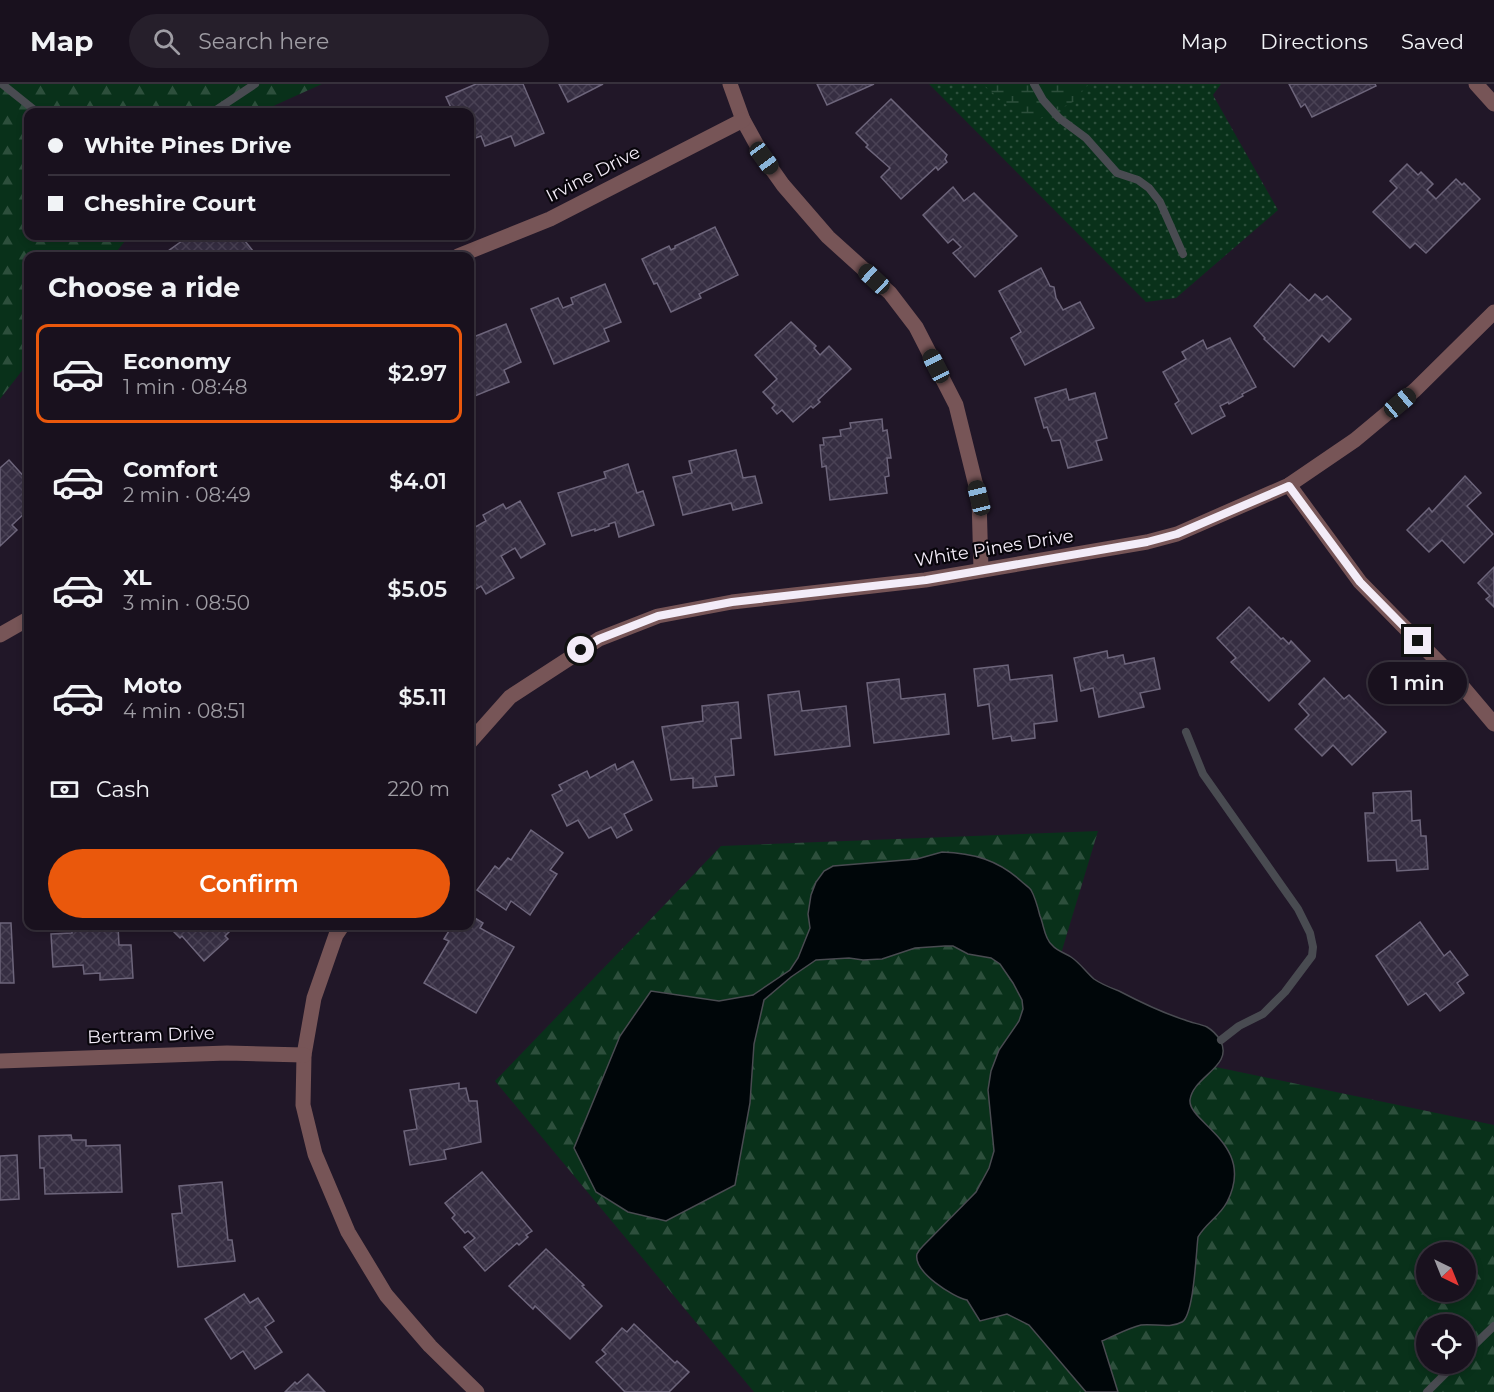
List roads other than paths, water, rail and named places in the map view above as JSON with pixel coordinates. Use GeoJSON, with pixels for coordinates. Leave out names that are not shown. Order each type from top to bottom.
{"type":"FeatureCollection","features":[{"type":"Feature","properties":{"kind":"street"},"geometry":{"type":"LineString","coordinates":[[730,84],[743,120],[764,158],[783,185],[828,237],[890,293],[916,327],[956,405],[979,498],[981,570]]}},
{"type":"Feature","properties":{"kind":"street"},"geometry":{"type":"LineString","coordinates":[[1476,84],[1494,104]]}},
{"type":"Feature","properties":{"kind":"street","name":"Irvine Drive"},"geometry":{"type":"LineString","coordinates":[[468,252],[550,219],[743,120]]}},
{"type":"Feature","properties":{"kind":"street","name":"White Pines Drive"},"geometry":{"type":"LineString","coordinates":[[474,738],[510,697],[599,639],[658,616],[732,602],[926,580],[1147,542],[1177,534],[1289,486],[1355,440],[1415,390],[1494,312]]}},
{"type":"Feature","properties":{"kind":"street"},"geometry":{"type":"LineString","coordinates":[[1289,486],[1360,582],[1462,686],[1494,724]]}},
{"type":"Feature","properties":{"kind":"street"},"geometry":{"type":"LineString","coordinates":[[0,636],[24,622]]}},
{"type":"Feature","properties":{"kind":"street"},"geometry":{"type":"LineString","coordinates":[[339,930],[314,998],[304,1054],[303,1105],[315,1154],[348,1232],[386,1295],[430,1346],[477,1392]]}},
{"type":"Feature","properties":{"kind":"street","name":"Bertram Drive"},"geometry":{"type":"LineString","coordinates":[[0,1061],[227,1053],[304,1054]]}},
{"type":"Feature","properties":{"kind":"waterway"},"geometry":{"type":"LineString","coordinates":[[2,84],[32,108]]}},
{"type":"Feature","properties":{"kind":"waterway"},"geometry":{"type":"LineString","coordinates":[[219,108],[255,84]]}},
{"type":"Feature","properties":{"kind":"waterway"},"geometry":{"type":"LineString","coordinates":[[1034,84],[1043,100],[1059,118],[1086,138],[1117,173],[1138,180],[1149,188],[1160,202],[1183,254]]}},
{"type":"Feature","properties":{"kind":"waterway"},"geometry":{"type":"LineString","coordinates":[[1186,732],[1203,774],[1298,909],[1310,933],[1313,947],[1312,956],[1285,992],[1263,1014],[1239,1026],[1221,1040]]}},
{"type":"Feature","properties":{"kind":"waterway"},"geometry":{"type":"LineString","coordinates":[[1476,1343],[1494,1326]]}},
{"type":"Feature","properties":{"kind":"waterway"},"geometry":{"type":"LineString","coordinates":[[1427,1392],[1445,1374]]}}]}
